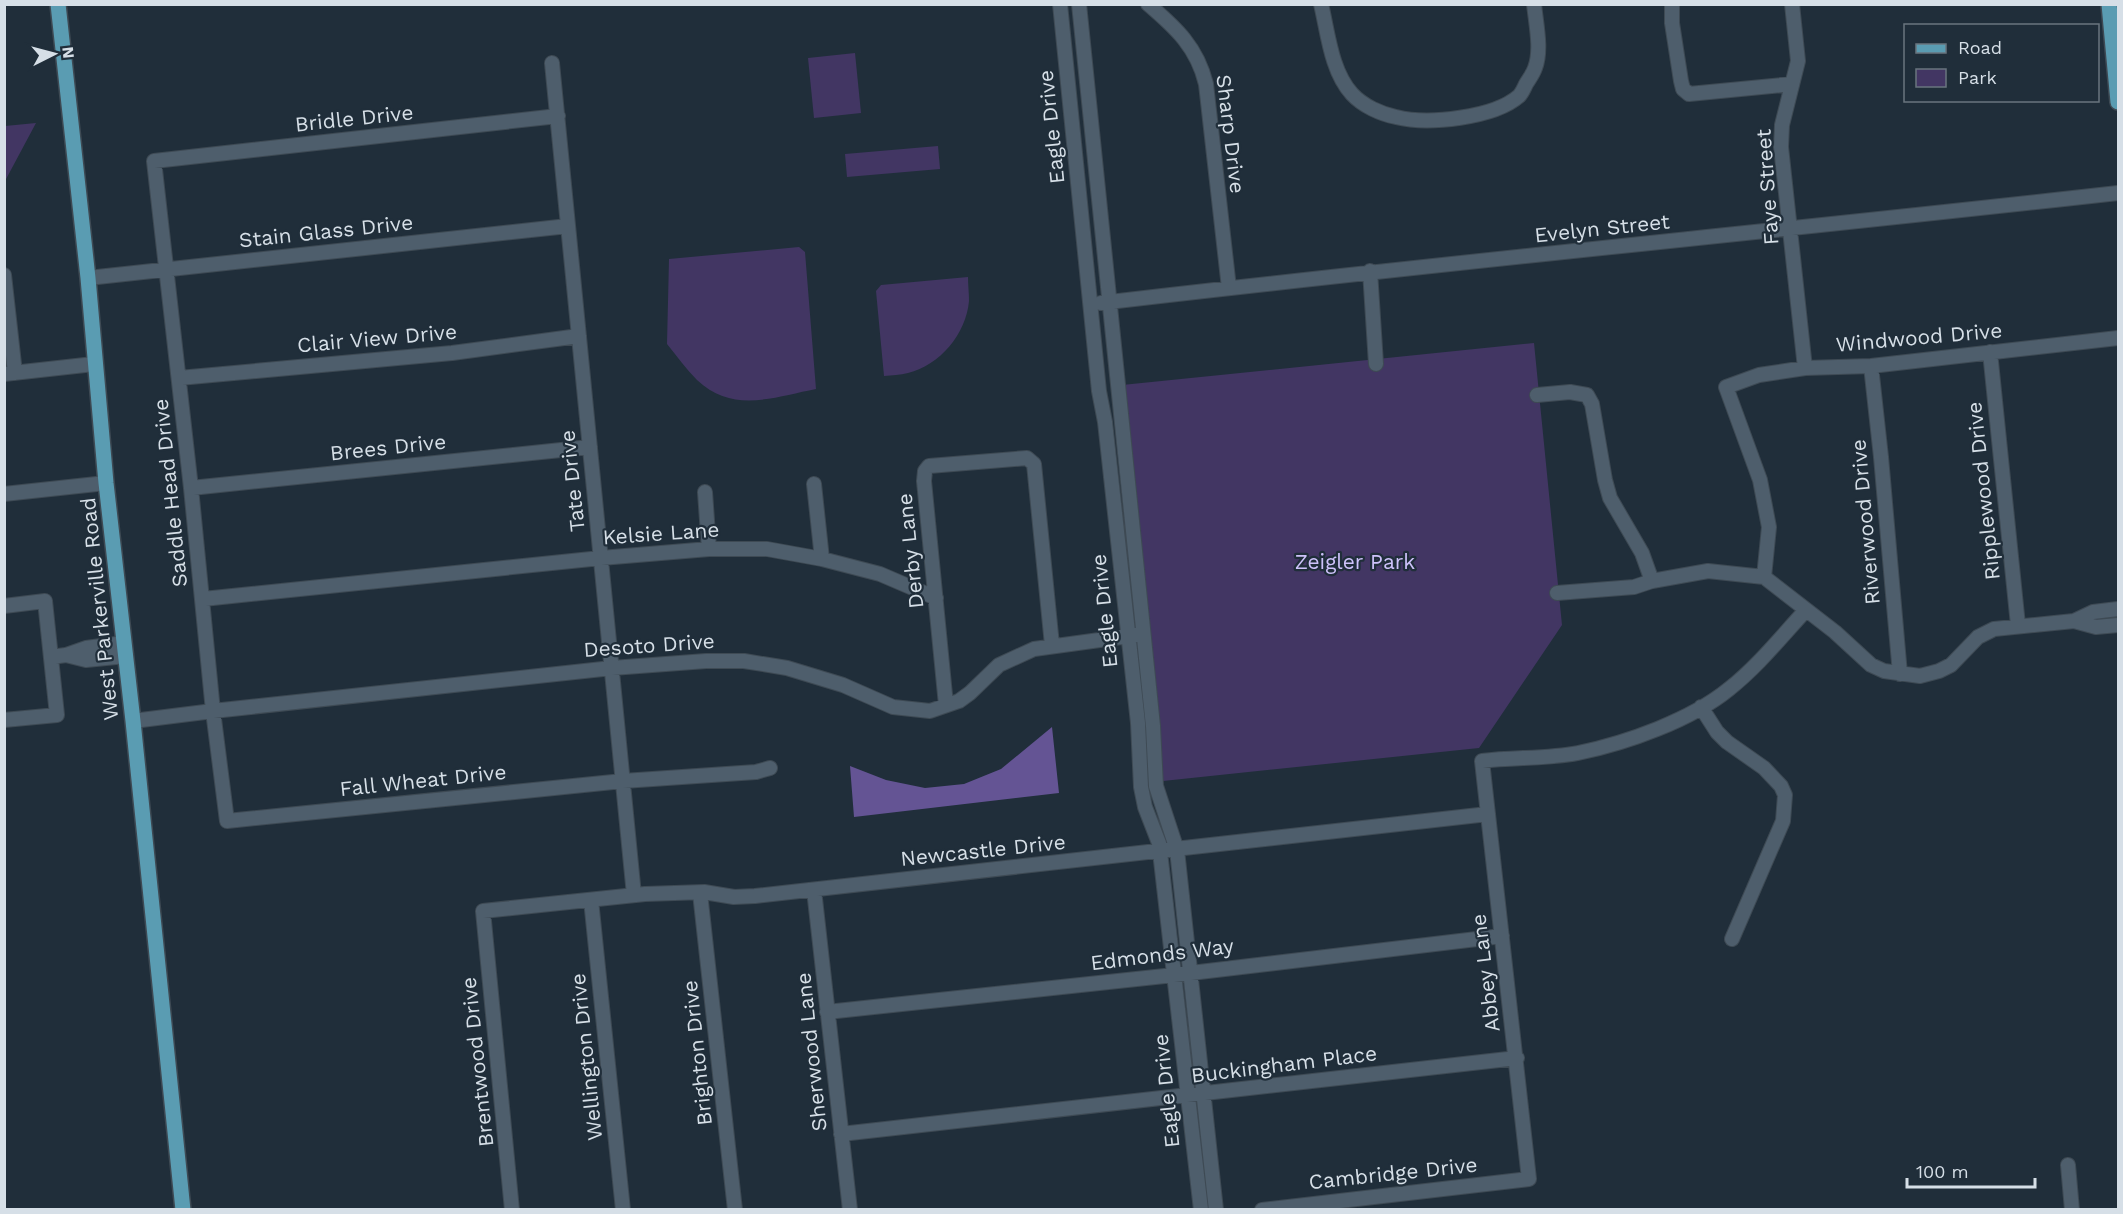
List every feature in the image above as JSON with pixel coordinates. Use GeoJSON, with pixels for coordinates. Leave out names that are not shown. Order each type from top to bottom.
{"type":"FeatureCollection","features":[{"type":"Feature","properties":{"kind":"main road","name":"West Parkerville Road"},"geometry":{"type":"LineString","coordinates":[[58,4],[183,1209]]}},
{"type":"Feature","properties":{"kind":"main road"},"geometry":{"type":"LineString","coordinates":[[2109,4],[2118,102]]}},
{"type":"Feature","properties":{"kind":"street","name":"Eagle Drive"},"geometry":{"type":"LineString","coordinates":[[1060,4],[1100,398],[1105,422],[1138,723],[1141,787],[1145,807],[1159,843],[1201,1209]]}},
{"type":"Feature","properties":{"kind":"street","name":"Eagle Drive"},"geometry":{"type":"LineString","coordinates":[[1079,4],[1144,634],[1156,786],[1177,850],[1216,1209]]}},
{"type":"Feature","properties":{"kind":"street","name":"Sharp Drive"},"geometry":{"type":"LineString","coordinates":[[1148,4],[1182,36],[1201,65],[1206,84],[1229,288]]}},
{"type":"Feature","properties":{"kind":"street"},"geometry":{"type":"LineString","coordinates":[[1321,4],[1335,63],[1342,80],[1352,94],[1372,109],[1396,118],[1431,120],[1483,112],[1500,107],[1520,95],[1536,67],[1534,4]]}},
{"type":"Feature","properties":{"kind":"street"},"geometry":{"type":"LineString","coordinates":[[1672,4],[1672,23],[1681,81],[1683,88],[1689,94],[1792,84]]}},
{"type":"Feature","properties":{"kind":"street","name":"Faye Street"},"geometry":{"type":"LineString","coordinates":[[1792,4],[1798,61],[1782,125],[1781,147],[1805,368]]}},
{"type":"Feature","properties":{"kind":"street","name":"Tate Drive"},"geometry":{"type":"LineString","coordinates":[[552,63],[634,895]]}},
{"type":"Feature","properties":{"kind":"street","name":"Bridle Drive"},"geometry":{"type":"LineString","coordinates":[[154,160],[558,116]]}},
{"type":"Feature","properties":{"kind":"street"},"geometry":{"type":"LineString","coordinates":[[1075,149],[1094,147]]}},
{"type":"Feature","properties":{"kind":"street","name":"Saddle Head Drive"},"geometry":{"type":"LineString","coordinates":[[154,160],[192,488],[213,711],[227,821]]}},
{"type":"Feature","properties":{"kind":"street","name":"Evelyn Street"},"geometry":{"type":"LineString","coordinates":[[1090,304],[2118,193]]}},
{"type":"Feature","properties":{"kind":"street","name":"Stain Glass Drive"},"geometry":{"type":"LineString","coordinates":[[88,278],[568,226]]}},
{"type":"Feature","properties":{"kind":"street"},"geometry":{"type":"LineString","coordinates":[[1370,272],[1376,364]]}},
{"type":"Feature","properties":{"kind":"street"},"geometry":{"type":"LineString","coordinates":[[4,275],[10,373],[94,364]]}},
{"type":"Feature","properties":{"kind":"street","name":"Clair View Drive"},"geometry":{"type":"LineString","coordinates":[[179,378],[452,353],[579,336]]}},
{"type":"Feature","properties":{"kind":"street","name":"Windwood Drive"},"geometry":{"type":"LineString","coordinates":[[1764,577],[1768,526],[1760,480],[1726,387],[1759,375],[1805,368],[1870,366],[2118,338]]}},
{"type":"Feature","properties":{"kind":"street","name":"Ripplewood Drive"},"geometry":{"type":"LineString","coordinates":[[1990,352],[2018,626]]}},
{"type":"Feature","properties":{"kind":"street","name":"Riverwood Drive"},"geometry":{"type":"LineString","coordinates":[[1870,366],[1881,457],[1900,674]]}},
{"type":"Feature","properties":{"kind":"street"},"geometry":{"type":"LineString","coordinates":[[1538,395],[1570,392],[1587,395],[1592,404],[1610,498],[1642,554],[1652,581]]}},
{"type":"Feature","properties":{"kind":"street"},"geometry":{"type":"LineString","coordinates":[[1100,398],[1119,396]]}},
{"type":"Feature","properties":{"kind":"street","name":"Brees Drive"},"geometry":{"type":"LineString","coordinates":[[192,488],[590,447]]}},
{"type":"Feature","properties":{"kind":"street","name":"Derby Lane"},"geometry":{"type":"LineString","coordinates":[[946,705],[925,471],[929,466],[1027,458],[1034,464],[1052,645]]}},
{"type":"Feature","properties":{"kind":"street"},"geometry":{"type":"LineString","coordinates":[[4,494],[106,483]]}},
{"type":"Feature","properties":{"kind":"street"},"geometry":{"type":"LineString","coordinates":[[814,483],[822,559]]}},
{"type":"Feature","properties":{"kind":"street"},"geometry":{"type":"LineString","coordinates":[[705,492],[709,549]]}},
{"type":"Feature","properties":{"kind":"street"},"geometry":{"type":"LineString","coordinates":[[1115,516],[1128,566],[1131,597],[1140,597]]}},
{"type":"Feature","properties":{"kind":"street","name":"Kelsie Lane"},"geometry":{"type":"LineString","coordinates":[[202,599],[709,549],[767,549],[822,559],[880,574],[936,598]]}},
{"type":"Feature","properties":{"kind":"street"},"geometry":{"type":"LineString","coordinates":[[1557,593],[1634,587],[1652,581],[1708,571],[1764,577],[1835,632],[1871,665],[1884,671],[1920,676],[1951,665],[1978,637],[1994,629],[2074,621],[2093,612],[2118,609]]}},
{"type":"Feature","properties":{"kind":"street"},"geometry":{"type":"LineString","coordinates":[[4,606],[45,601],[57,715],[4,720]]}},
{"type":"Feature","properties":{"kind":"street"},"geometry":{"type":"LineString","coordinates":[[1732,939],[1784,821],[1785,795],[1781,786],[1764,768],[1727,742],[1717,732],[1701,707],[1728,690],[1754,667],[1806,609]]}},
{"type":"Feature","properties":{"kind":"street"},"geometry":{"type":"LineString","coordinates":[[2074,621],[2096,627],[2118,625]]}},
{"type":"Feature","properties":{"kind":"street","name":"Desoto Drive"},"geometry":{"type":"LineString","coordinates":[[133,721],[612,668],[706,661],[744,661],[806,673],[843,685],[893,707],[930,711],[970,693],[999,664],[1034,649],[1144,634]]}},
{"type":"Feature","properties":{"kind":"street"},"geometry":{"type":"LineString","coordinates":[[51,657],[66,656],[86,660],[125,649]]}},
{"type":"Feature","properties":{"kind":"street","name":"Abbey Lane"},"geometry":{"type":"LineString","coordinates":[[1529,1179],[1482,761],[1576,753],[1611,745],[1654,731],[1701,707]]}},
{"type":"Feature","properties":{"kind":"street","name":"Fall Wheat Drive"},"geometry":{"type":"LineString","coordinates":[[227,821],[623,781],[756,772],[770,768]]}},
{"type":"Feature","properties":{"kind":"street"},"geometry":{"type":"LineString","coordinates":[[1141,787],[1156,786]]}},
{"type":"Feature","properties":{"kind":"street","name":"Newcastle Drive"},"geometry":{"type":"LineString","coordinates":[[483,911],[634,895],[700,893],[734,897],[814,890],[1488,814]]}},
{"type":"Feature","properties":{"kind":"street","name":"Sherwood Lane"},"geometry":{"type":"LineString","coordinates":[[814,890],[850,1209]]}},
{"type":"Feature","properties":{"kind":"street","name":"Brighton Drive"},"geometry":{"type":"LineString","coordinates":[[700,893],[735,1209]]}},
{"type":"Feature","properties":{"kind":"street","name":"Wellington Drive"},"geometry":{"type":"LineString","coordinates":[[591,900],[623,1209]]}},
{"type":"Feature","properties":{"kind":"street","name":"Brentwood Drive"},"geometry":{"type":"LineString","coordinates":[[483,911],[512,1209]]}},
{"type":"Feature","properties":{"kind":"street","name":"Edmonds Way"},"geometry":{"type":"LineString","coordinates":[[827,1012],[1174,975],[1502,936]]}},
{"type":"Feature","properties":{"kind":"street","name":"Buckingham Place"},"geometry":{"type":"LineString","coordinates":[[841,1134],[1516,1058]]}},
{"type":"Feature","properties":{"kind":"street"},"geometry":{"type":"LineString","coordinates":[[2068,1165],[2072,1209]]}},
{"type":"Feature","properties":{"kind":"street","name":"Cambridge Drive"},"geometry":{"type":"LineString","coordinates":[[1262,1209],[1529,1179]]}},
{"type":"Feature","properties":{"kind":"green space"},"geometry":{"type":"Polygon","coordinates":[[[855,53],[861,113],[814,118],[808,58],[855,53]]]}},
{"type":"Feature","properties":{"kind":"green space"},"geometry":{"type":"Polygon","coordinates":[[[36,123],[5,181],[5,126],[36,123]]]}},
{"type":"Feature","properties":{"kind":"green space"},"geometry":{"type":"Polygon","coordinates":[[[938,146],[940,169],[847,177],[845,154],[938,146]]]}},
{"type":"Feature","properties":{"kind":"green space"},"geometry":{"type":"Polygon","coordinates":[[[799,247],[805,252],[816,389],[754,400],[725,397],[711,390],[693,376],[667,344],[669,259],[799,247]]]}},
{"type":"Feature","properties":{"kind":"green space"},"geometry":{"type":"Polygon","coordinates":[[[968,277],[967,313],[957,336],[949,346],[931,363],[920,369],[905,374],[884,376],[876,291],[881,285],[968,277]]]}},
{"type":"Feature","properties":{"kind":"green space","name":"Zeigler Park"},"geometry":{"type":"Polygon","coordinates":[[[1534,343],[1562,625],[1479,748],[1163,781],[1122,385],[1534,343]]]}},
{"type":"Feature","properties":{"kind":"shaded area"},"geometry":{"type":"Polygon","coordinates":[[[1052,727],[1059,793],[854,817],[850,766],[886,780],[925,788],[964,784],[1001,769],[1052,727]]]}}]}
